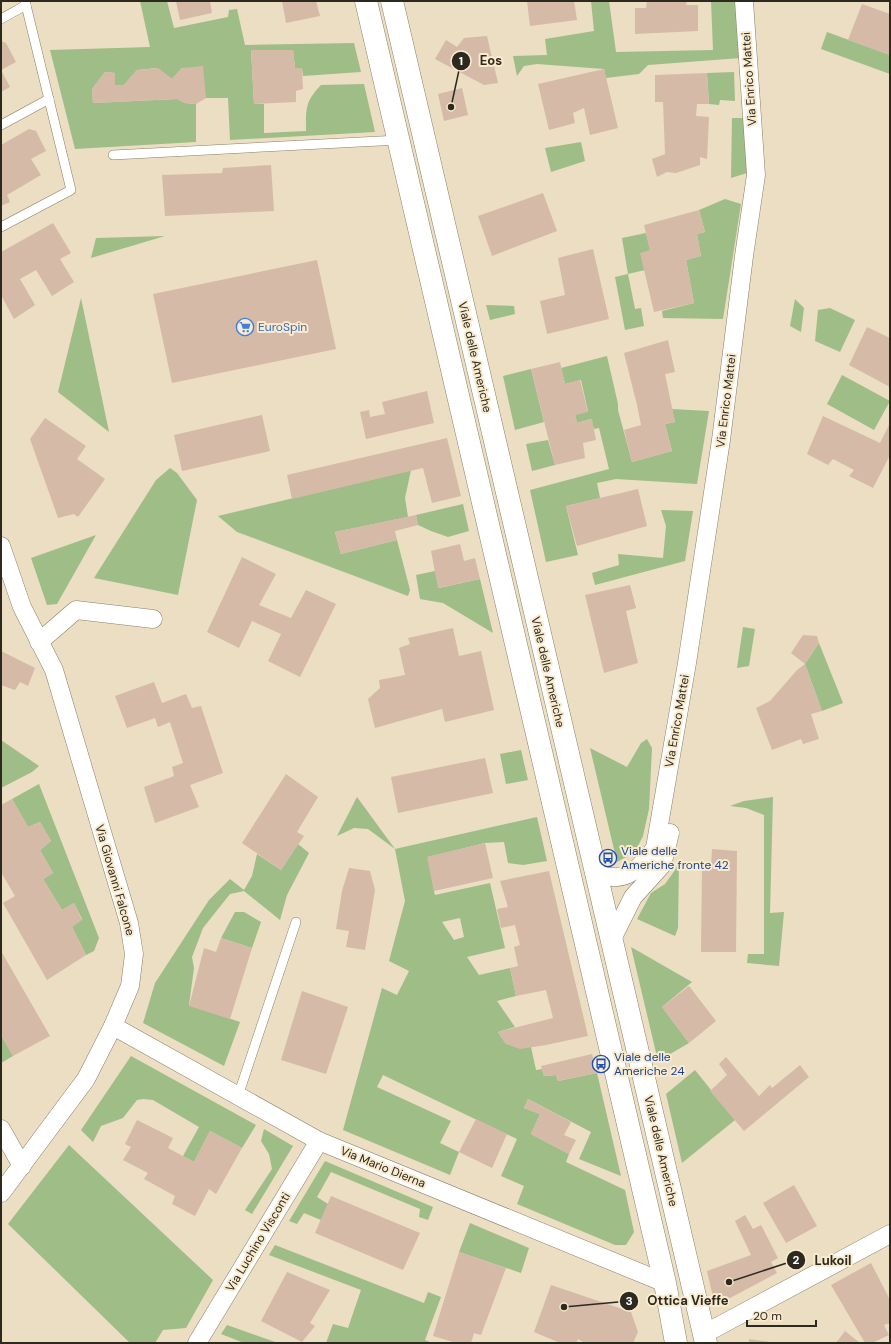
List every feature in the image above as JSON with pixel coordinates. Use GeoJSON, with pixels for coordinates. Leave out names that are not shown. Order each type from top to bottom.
{"type":"FeatureCollection","features":[{"type":"Feature","properties":{"kind":"main road","name":"Viale delle Americhe"},"geometry":{"type":"LineString","coordinates":[[366,1],[665,1284],[676,1343]]}},
{"type":"Feature","properties":{"kind":"main road","name":"Viale delle Americhe"},"geometry":{"type":"LineString","coordinates":[[392,1],[595,874],[705,1338]]}},
{"type":"Feature","properties":{"kind":"street","name":"Via Enrico Mattei"},"geometry":{"type":"LineString","coordinates":[[595,874],[615,878],[627,874],[642,865],[655,848],[664,798],[687,663],[721,440],[744,256],[756,175],[744,1]]}},
{"type":"Feature","properties":{"kind":"street","name":"Via Giovanni Falcone"},"geometry":{"type":"LineString","coordinates":[[1,546],[22,608],[54,670],[130,923],[134,954],[130,986],[113,1026],[86,1079],[1,1193]]}},
{"type":"Feature","properties":{"kind":"street"},"geometry":{"type":"LineString","coordinates":[[39,642],[76,610],[153,619]]}},
{"type":"Feature","properties":{"kind":"street"},"geometry":{"type":"LineString","coordinates":[[611,941],[633,897],[662,865],[671,828],[664,798]]}},
{"type":"Feature","properties":{"kind":"street","name":"Via Mario Dierna"},"geometry":{"type":"LineString","coordinates":[[113,1026],[319,1140],[665,1284]]}},
{"type":"Feature","properties":{"kind":"street"},"geometry":{"type":"LineString","coordinates":[[1,1129],[22,1166]]}},
{"type":"Feature","properties":{"kind":"street","name":"Via Luchino Visconti"},"geometry":{"type":"LineString","coordinates":[[197,1343],[319,1140]]}},
{"type":"Feature","properties":{"kind":"street"},"geometry":{"type":"LineString","coordinates":[[705,1338],[890,1234]]}},
{"type":"Feature","properties":{"kind":"lane"},"geometry":{"type":"LineString","coordinates":[[1,19],[26,3],[71,190],[1,227]]}},
{"type":"Feature","properties":{"kind":"lane"},"geometry":{"type":"LineString","coordinates":[[1,125],[49,99]]}},
{"type":"Feature","properties":{"kind":"lane"},"geometry":{"type":"LineString","coordinates":[[113,155],[399,140]]}},
{"type":"Feature","properties":{"kind":"lane"},"geometry":{"type":"LineString","coordinates":[[238,1096],[296,922]]}},
{"type":"Feature","properties":{"kind":"green space"},"geometry":{"type":"Polygon","coordinates":[[[140,1],[167,1],[174,28],[228,17],[229,10],[237,9],[245,45],[354,43],[361,72],[303,76],[302,68],[295,68],[293,50],[251,50],[254,104],[264,104],[264,133],[306,131],[306,116],[309,101],[321,85],[364,84],[375,132],[230,140],[228,98],[206,98],[182,68],[172,79],[157,68],[137,70],[124,85],[115,85],[115,73],[105,72],[92,89],[93,103],[177,99],[185,103],[196,104],[196,142],[75,149],[50,50],[150,47],[140,1]]]}},
{"type":"Feature","properties":{"kind":"green space"},"geometry":{"type":"Polygon","coordinates":[[[591,1],[609,1],[616,52],[713,50],[711,1],[737,1],[741,58],[648,65],[639,74],[606,78],[604,69],[537,64],[524,66],[517,76],[513,56],[547,55],[545,39],[594,31],[591,1]]]}},
{"type":"Feature","properties":{"kind":"green space"},"geometry":{"type":"Polygon","coordinates":[[[827,32],[890,55],[890,74],[821,49],[827,32]]]}},
{"type":"Feature","properties":{"kind":"green space"},"geometry":{"type":"Polygon","coordinates":[[[734,72],[735,101],[720,100],[719,105],[709,104],[707,73],[734,72]]]}},
{"type":"Feature","properties":{"kind":"green space"},"geometry":{"type":"Polygon","coordinates":[[[732,118],[745,118],[747,173],[731,178],[732,118]]]}},
{"type":"Feature","properties":{"kind":"green space"},"geometry":{"type":"Polygon","coordinates":[[[581,142],[585,161],[551,172],[545,148],[581,142]]]}},
{"type":"Feature","properties":{"kind":"green space"},"geometry":{"type":"Polygon","coordinates":[[[725,199],[741,204],[723,319],[663,318],[662,311],[694,303],[686,260],[701,256],[697,234],[705,232],[699,210],[725,199]]]}},
{"type":"Feature","properties":{"kind":"green space"},"geometry":{"type":"Polygon","coordinates":[[[646,233],[650,250],[645,270],[628,274],[622,238],[646,233]]]}},
{"type":"Feature","properties":{"kind":"green space"},"geometry":{"type":"Polygon","coordinates":[[[165,236],[91,258],[96,238],[165,236]]]}},
{"type":"Feature","properties":{"kind":"green space"},"geometry":{"type":"Polygon","coordinates":[[[628,274],[635,309],[641,308],[644,326],[625,330],[615,277],[628,274]]]}},
{"type":"Feature","properties":{"kind":"green space"},"geometry":{"type":"Polygon","coordinates":[[[81,298],[109,432],[58,392],[81,298]]]}},
{"type":"Feature","properties":{"kind":"green space"},"geometry":{"type":"Polygon","coordinates":[[[795,299],[804,308],[801,332],[790,326],[795,299]]]}},
{"type":"Feature","properties":{"kind":"green space"},"geometry":{"type":"Polygon","coordinates":[[[486,305],[514,306],[515,314],[490,320],[486,305]]]}},
{"type":"Feature","properties":{"kind":"green space"},"geometry":{"type":"Polygon","coordinates":[[[830,308],[855,320],[840,352],[815,341],[818,310],[830,308]]]}},
{"type":"Feature","properties":{"kind":"green space"},"geometry":{"type":"Polygon","coordinates":[[[607,356],[618,410],[632,462],[672,451],[665,424],[675,422],[672,409],[709,411],[697,484],[616,479],[597,483],[600,498],[566,506],[578,555],[546,562],[530,490],[609,469],[599,428],[594,429],[591,419],[577,423],[575,415],[588,411],[581,380],[565,384],[561,368],[607,356]]]}},
{"type":"Feature","properties":{"kind":"green space"},"geometry":{"type":"Polygon","coordinates":[[[531,369],[544,422],[515,430],[503,376],[531,369]]]}},
{"type":"Feature","properties":{"kind":"green space"},"geometry":{"type":"Polygon","coordinates":[[[842,375],[890,401],[874,430],[827,404],[842,375]]]}},
{"type":"Feature","properties":{"kind":"green space"},"geometry":{"type":"Polygon","coordinates":[[[548,440],[555,465],[532,471],[526,444],[548,440]]]}},
{"type":"Feature","properties":{"kind":"green space"},"geometry":{"type":"Polygon","coordinates":[[[170,468],[177,473],[197,500],[178,595],[94,578],[156,480],[170,468]]]}},
{"type":"Feature","properties":{"kind":"green space"},"geometry":{"type":"Polygon","coordinates":[[[411,470],[405,498],[408,517],[335,532],[341,554],[397,540],[410,590],[408,596],[237,532],[218,516],[411,470]]]}},
{"type":"Feature","properties":{"kind":"green space"},"geometry":{"type":"Polygon","coordinates":[[[463,504],[469,531],[448,537],[418,525],[416,515],[463,504]]]}},
{"type":"Feature","properties":{"kind":"green space"},"geometry":{"type":"Polygon","coordinates":[[[661,510],[693,511],[685,561],[595,585],[592,573],[619,565],[618,554],[663,558],[666,526],[661,510]]]}},
{"type":"Feature","properties":{"kind":"green space"},"geometry":{"type":"Polygon","coordinates":[[[96,535],[57,604],[47,605],[31,558],[96,535]]]}},
{"type":"Feature","properties":{"kind":"green space"},"geometry":{"type":"Polygon","coordinates":[[[435,571],[439,588],[480,579],[493,633],[443,603],[420,599],[416,575],[435,571]]]}},
{"type":"Feature","properties":{"kind":"green space"},"geometry":{"type":"Polygon","coordinates":[[[743,627],[755,629],[749,666],[737,668],[743,627]]]}},
{"type":"Feature","properties":{"kind":"green space"},"geometry":{"type":"Polygon","coordinates":[[[819,643],[843,703],[822,711],[805,664],[819,643]]]}},
{"type":"Feature","properties":{"kind":"green space"},"geometry":{"type":"Polygon","coordinates":[[[647,739],[652,748],[649,809],[643,836],[635,852],[617,862],[590,748],[627,767],[641,743],[647,739]]]}},
{"type":"Feature","properties":{"kind":"green space"},"geometry":{"type":"Polygon","coordinates":[[[1,740],[39,766],[32,772],[1,788],[1,740]]]}},
{"type":"Feature","properties":{"kind":"green space"},"geometry":{"type":"Polygon","coordinates":[[[521,750],[528,780],[506,784],[500,754],[521,750]]]}},
{"type":"Feature","properties":{"kind":"green space"},"geometry":{"type":"Polygon","coordinates":[[[39,784],[99,938],[94,951],[86,955],[72,927],[82,919],[74,903],[62,910],[43,879],[53,873],[40,850],[51,841],[40,822],[28,827],[12,799],[39,784]]]}},
{"type":"Feature","properties":{"kind":"green space"},"geometry":{"type":"Polygon","coordinates":[[[357,797],[395,849],[368,829],[354,828],[337,836],[357,797]]]}},
{"type":"Feature","properties":{"kind":"green space"},"geometry":{"type":"Polygon","coordinates":[[[773,797],[770,913],[784,912],[779,966],[747,963],[748,954],[764,954],[764,815],[746,808],[730,806],[744,801],[773,797]]]}},
{"type":"Feature","properties":{"kind":"green space"},"geometry":{"type":"Polygon","coordinates":[[[537,817],[547,861],[523,865],[508,863],[504,842],[485,843],[428,857],[434,891],[435,895],[490,883],[505,948],[467,957],[479,975],[510,968],[516,996],[497,1001],[515,1027],[498,1032],[506,1044],[531,1047],[536,1070],[542,1069],[544,1076],[556,1075],[558,1081],[597,1073],[621,1176],[579,1159],[591,1132],[528,1099],[524,1108],[540,1114],[531,1134],[569,1154],[566,1162],[625,1190],[634,1232],[626,1245],[615,1245],[517,1204],[524,1186],[501,1176],[517,1139],[383,1075],[377,1087],[451,1121],[440,1143],[459,1152],[450,1175],[343,1130],[382,988],[397,995],[409,971],[389,961],[405,901],[395,849],[537,817]],[[460,918],[442,922],[454,940],[464,937],[460,918]]]}},
{"type":"Feature","properties":{"kind":"green space"},"geometry":{"type":"Polygon","coordinates":[[[298,844],[309,853],[287,895],[280,920],[244,891],[230,894],[203,928],[192,957],[194,968],[189,1005],[240,1022],[224,1066],[143,1023],[155,983],[209,900],[230,879],[244,890],[252,876],[257,854],[281,870],[298,844]]]}},
{"type":"Feature","properties":{"kind":"green space"},"geometry":{"type":"Polygon","coordinates":[[[679,860],[678,928],[675,936],[637,919],[651,893],[665,884],[675,870],[679,860]]]}},
{"type":"Feature","properties":{"kind":"green space"},"geometry":{"type":"Polygon","coordinates":[[[235,912],[244,912],[261,922],[252,948],[221,938],[235,912]]]}},
{"type":"Feature","properties":{"kind":"green space"},"geometry":{"type":"Polygon","coordinates":[[[631,947],[692,982],[662,1007],[689,1043],[658,1061],[631,947]]]}},
{"type":"Feature","properties":{"kind":"green space"},"geometry":{"type":"Polygon","coordinates":[[[1,1035],[13,1056],[1,1063],[1,1035]]]}},
{"type":"Feature","properties":{"kind":"green space"},"geometry":{"type":"Polygon","coordinates":[[[131,1056],[256,1125],[242,1148],[210,1131],[194,1162],[183,1156],[199,1127],[153,1100],[143,1099],[137,1100],[123,1118],[101,1126],[93,1142],[81,1130],[131,1056]]]}},
{"type":"Feature","properties":{"kind":"green space"},"geometry":{"type":"Polygon","coordinates":[[[695,1070],[735,1120],[682,1163],[666,1094],[695,1070]]]}},
{"type":"Feature","properties":{"kind":"green space"},"geometry":{"type":"Polygon","coordinates":[[[264,1129],[293,1146],[252,1214],[245,1210],[272,1169],[269,1154],[261,1141],[264,1129]]]}},
{"type":"Feature","properties":{"kind":"green space"},"geometry":{"type":"Polygon","coordinates":[[[69,1145],[213,1280],[186,1328],[163,1330],[155,1343],[130,1343],[8,1224],[69,1145]]]}},
{"type":"Feature","properties":{"kind":"green space"},"geometry":{"type":"Polygon","coordinates":[[[325,1161],[433,1207],[428,1220],[419,1217],[420,1209],[331,1172],[317,1197],[328,1204],[321,1220],[304,1213],[297,1224],[289,1221],[325,1161]]]}},
{"type":"Feature","properties":{"kind":"green space"},"geometry":{"type":"Polygon","coordinates":[[[470,1223],[529,1248],[521,1273],[459,1252],[470,1223]]]}},
{"type":"Feature","properties":{"kind":"green space"},"geometry":{"type":"Polygon","coordinates":[[[275,1245],[424,1303],[428,1292],[441,1297],[425,1340],[432,1343],[326,1343],[333,1324],[348,1328],[361,1290],[269,1255],[275,1245]]]}},
{"type":"Feature","properties":{"kind":"green space"},"geometry":{"type":"Polygon","coordinates":[[[227,1325],[278,1343],[244,1343],[221,1334],[227,1325]]]}},
{"type":"Feature","properties":{"kind":"building"},"geometry":{"type":"Polygon","coordinates":[[[176,1],[210,1],[212,13],[180,20],[176,1]]]}},
{"type":"Feature","properties":{"kind":"building"},"geometry":{"type":"Polygon","coordinates":[[[282,1],[316,1],[320,16],[286,23],[282,1]]]}},
{"type":"Feature","properties":{"kind":"building"},"geometry":{"type":"Polygon","coordinates":[[[527,1],[574,1],[577,20],[530,26],[527,1]]]}},
{"type":"Feature","properties":{"kind":"building"},"geometry":{"type":"Polygon","coordinates":[[[647,1],[687,1],[686,5],[698,5],[698,31],[635,34],[635,8],[646,8],[647,1]]]}},
{"type":"Feature","properties":{"kind":"building"},"geometry":{"type":"Polygon","coordinates":[[[862,4],[890,14],[890,55],[848,40],[862,4]]]}},
{"type":"Feature","properties":{"kind":"building"},"geometry":{"type":"Polygon","coordinates":[[[487,36],[498,83],[484,85],[435,59],[446,40],[457,47],[464,38],[487,36]]]}},
{"type":"Feature","properties":{"kind":"building"},"geometry":{"type":"Polygon","coordinates":[[[1,41],[6,43],[16,62],[1,70],[1,41]]]}},
{"type":"Feature","properties":{"kind":"building"},"geometry":{"type":"Polygon","coordinates":[[[251,50],[293,50],[295,68],[302,68],[303,89],[296,91],[296,102],[254,104],[251,50]]]}},
{"type":"Feature","properties":{"kind":"building"},"geometry":{"type":"Polygon","coordinates":[[[203,66],[206,98],[196,104],[185,103],[177,99],[93,103],[92,89],[105,72],[115,73],[115,85],[124,85],[137,70],[158,68],[172,79],[182,68],[203,66]]]}},
{"type":"Feature","properties":{"kind":"building"},"geometry":{"type":"Polygon","coordinates":[[[604,69],[618,128],[590,135],[584,108],[573,113],[575,123],[549,130],[538,84],[604,69]]]}},
{"type":"Feature","properties":{"kind":"building"},"geometry":{"type":"Polygon","coordinates":[[[1,70],[10,87],[1,92],[1,70]]]}},
{"type":"Feature","properties":{"kind":"building"},"geometry":{"type":"Polygon","coordinates":[[[707,73],[709,104],[697,104],[696,116],[709,117],[707,159],[700,157],[700,165],[676,173],[667,172],[657,177],[652,159],[665,154],[663,102],[655,102],[655,75],[707,73]]]}},
{"type":"Feature","properties":{"kind":"building"},"geometry":{"type":"Polygon","coordinates":[[[462,88],[468,115],[444,121],[438,94],[462,88]]]}},
{"type":"Feature","properties":{"kind":"building"},"geometry":{"type":"Polygon","coordinates":[[[29,129],[36,131],[46,151],[31,159],[41,175],[7,195],[10,202],[1,206],[1,145],[29,129]]]}},
{"type":"Feature","properties":{"kind":"building"},"geometry":{"type":"Polygon","coordinates":[[[271,165],[274,211],[165,216],[162,175],[222,173],[223,168],[271,165]]]}},
{"type":"Feature","properties":{"kind":"building"},"geometry":{"type":"Polygon","coordinates":[[[543,193],[557,231],[492,256],[478,216],[543,193]]]}},
{"type":"Feature","properties":{"kind":"building"},"geometry":{"type":"Polygon","coordinates":[[[699,210],[705,232],[697,234],[701,256],[686,260],[694,303],[654,312],[640,253],[650,250],[644,225],[699,210]]]}},
{"type":"Feature","properties":{"kind":"building"},"geometry":{"type":"Polygon","coordinates":[[[53,223],[71,253],[60,259],[74,282],[52,296],[36,270],[20,279],[35,305],[14,319],[1,295],[1,252],[53,223]]]}},
{"type":"Feature","properties":{"kind":"building"},"geometry":{"type":"Polygon","coordinates":[[[593,249],[609,319],[547,334],[540,301],[565,295],[558,258],[593,249]]]}},
{"type":"Feature","properties":{"kind":"building"},"geometry":{"type":"Polygon","coordinates":[[[317,260],[336,349],[172,383],[153,294],[317,260]]]}},
{"type":"Feature","properties":{"kind":"building"},"geometry":{"type":"Polygon","coordinates":[[[867,327],[890,338],[890,387],[849,365],[867,327]]]}},
{"type":"Feature","properties":{"kind":"building"},"geometry":{"type":"Polygon","coordinates":[[[668,340],[675,372],[665,374],[675,422],[665,424],[672,451],[632,462],[624,430],[641,425],[624,353],[668,340]]]}},
{"type":"Feature","properties":{"kind":"building"},"geometry":{"type":"Polygon","coordinates":[[[560,362],[565,384],[580,380],[588,412],[575,415],[577,423],[592,419],[596,440],[583,443],[585,458],[555,465],[531,369],[560,362]]]}},
{"type":"Feature","properties":{"kind":"building"},"geometry":{"type":"Polygon","coordinates":[[[427,391],[434,423],[366,439],[360,412],[369,410],[370,417],[385,414],[382,402],[427,391]]]}},
{"type":"Feature","properties":{"kind":"building"},"geometry":{"type":"Polygon","coordinates":[[[262,415],[270,451],[182,471],[174,435],[262,415]]]}},
{"type":"Feature","properties":{"kind":"building"},"geometry":{"type":"Polygon","coordinates":[[[823,416],[880,443],[890,423],[890,458],[889,457],[873,488],[849,476],[854,470],[833,459],[828,465],[807,454],[823,416]]]}},
{"type":"Feature","properties":{"kind":"building"},"geometry":{"type":"Polygon","coordinates":[[[45,418],[86,446],[77,459],[105,479],[78,517],[74,514],[58,518],[30,439],[45,418]]]}},
{"type":"Feature","properties":{"kind":"building"},"geometry":{"type":"Polygon","coordinates":[[[447,438],[461,496],[432,503],[423,468],[292,499],[287,475],[447,438]]]}},
{"type":"Feature","properties":{"kind":"building"},"geometry":{"type":"Polygon","coordinates":[[[638,489],[647,526],[577,546],[566,506],[638,489]]]}},
{"type":"Feature","properties":{"kind":"building"},"geometry":{"type":"Polygon","coordinates":[[[416,515],[418,525],[395,531],[397,540],[341,554],[335,532],[416,515]]]}},
{"type":"Feature","properties":{"kind":"building"},"geometry":{"type":"Polygon","coordinates":[[[460,544],[464,561],[475,558],[480,579],[438,588],[431,551],[460,544]]]}},
{"type":"Feature","properties":{"kind":"building"},"geometry":{"type":"Polygon","coordinates":[[[242,557],[276,574],[259,605],[291,618],[306,590],[336,604],[300,677],[268,661],[281,634],[252,621],[239,648],[207,632],[242,557]]]}},
{"type":"Feature","properties":{"kind":"building"},"geometry":{"type":"Polygon","coordinates":[[[630,585],[636,608],[626,611],[638,663],[604,673],[585,595],[630,585]]]}},
{"type":"Feature","properties":{"kind":"building"},"geometry":{"type":"Polygon","coordinates":[[[453,628],[459,656],[481,651],[494,710],[445,722],[442,709],[375,728],[368,699],[380,688],[379,680],[405,675],[399,648],[410,644],[408,638],[453,628]]]}},
{"type":"Feature","properties":{"kind":"building"},"geometry":{"type":"Polygon","coordinates":[[[803,635],[817,636],[819,643],[805,664],[791,653],[803,635]]]}},
{"type":"Feature","properties":{"kind":"building"},"geometry":{"type":"Polygon","coordinates":[[[1,651],[35,668],[28,686],[20,682],[15,690],[1,685],[1,651]]]}},
{"type":"Feature","properties":{"kind":"building"},"geometry":{"type":"Polygon","coordinates":[[[805,664],[822,711],[811,714],[819,739],[803,744],[801,739],[772,750],[756,708],[770,701],[797,670],[805,664]]]}},
{"type":"Feature","properties":{"kind":"building"},"geometry":{"type":"Polygon","coordinates":[[[154,682],[162,703],[186,694],[192,708],[201,706],[223,773],[190,785],[199,807],[155,823],[144,787],[174,776],[172,767],[183,763],[170,722],[158,727],[155,718],[127,728],[115,696],[154,682]]]}},
{"type":"Feature","properties":{"kind":"building"},"geometry":{"type":"Polygon","coordinates":[[[485,758],[493,793],[398,813],[391,777],[485,758]]]}},
{"type":"Feature","properties":{"kind":"building"},"geometry":{"type":"Polygon","coordinates":[[[286,774],[318,797],[297,832],[304,836],[281,870],[242,843],[286,774]]]}},
{"type":"Feature","properties":{"kind":"building"},"geometry":{"type":"Polygon","coordinates":[[[12,799],[28,827],[40,822],[51,841],[40,850],[53,873],[43,879],[62,910],[74,903],[82,920],[72,927],[86,955],[47,980],[3,903],[15,896],[1,872],[1,805],[12,799]]]}},
{"type":"Feature","properties":{"kind":"building"},"geometry":{"type":"Polygon","coordinates":[[[485,843],[493,878],[434,891],[427,857],[485,843]]]}},
{"type":"Feature","properties":{"kind":"building"},"geometry":{"type":"Polygon","coordinates":[[[712,849],[737,851],[736,952],[701,952],[702,868],[711,868],[712,849]]]}},
{"type":"Feature","properties":{"kind":"building"},"geometry":{"type":"Polygon","coordinates":[[[349,868],[370,871],[375,890],[365,950],[346,947],[349,931],[336,929],[342,891],[349,868]]]}},
{"type":"Feature","properties":{"kind":"building"},"geometry":{"type":"Polygon","coordinates":[[[549,871],[588,1036],[520,1049],[506,1044],[498,1032],[553,1018],[546,990],[516,996],[510,968],[518,966],[514,947],[520,945],[515,925],[501,928],[497,909],[508,907],[500,881],[549,871]]]}},
{"type":"Feature","properties":{"kind":"building"},"geometry":{"type":"Polygon","coordinates":[[[221,938],[252,948],[230,1019],[189,1006],[204,948],[216,952],[221,938]]]}},
{"type":"Feature","properties":{"kind":"building"},"geometry":{"type":"Polygon","coordinates":[[[1,951],[50,1036],[13,1056],[1,1035],[1,951]]]}},
{"type":"Feature","properties":{"kind":"building"},"geometry":{"type":"Polygon","coordinates":[[[689,986],[716,1021],[689,1043],[662,1007],[689,986]]]}},
{"type":"Feature","properties":{"kind":"building"},"geometry":{"type":"Polygon","coordinates":[[[302,991],[348,1007],[326,1074],[281,1060],[302,991]]]}},
{"type":"Feature","properties":{"kind":"building"},"geometry":{"type":"Polygon","coordinates":[[[592,1054],[597,1073],[558,1081],[556,1075],[544,1076],[541,1066],[592,1054]]]}},
{"type":"Feature","properties":{"kind":"building"},"geometry":{"type":"Polygon","coordinates":[[[726,1057],[759,1096],[770,1085],[772,1088],[800,1065],[809,1077],[744,1131],[710,1091],[727,1075],[719,1064],[726,1057]]]}},
{"type":"Feature","properties":{"kind":"building"},"geometry":{"type":"Polygon","coordinates":[[[528,1099],[571,1122],[564,1135],[576,1140],[569,1154],[531,1134],[540,1114],[524,1108],[528,1099]]]}},
{"type":"Feature","properties":{"kind":"building"},"geometry":{"type":"Polygon","coordinates":[[[476,1119],[507,1134],[492,1168],[459,1152],[476,1119]]]}},
{"type":"Feature","properties":{"kind":"building"},"geometry":{"type":"Polygon","coordinates":[[[137,1120],[173,1138],[168,1148],[194,1162],[210,1131],[242,1148],[216,1194],[209,1189],[195,1216],[172,1204],[175,1196],[144,1179],[148,1173],[123,1160],[131,1147],[125,1144],[137,1120]]]}},
{"type":"Feature","properties":{"kind":"building"},"geometry":{"type":"Polygon","coordinates":[[[794,1185],[817,1226],[786,1243],[763,1203],[794,1185]]]}},
{"type":"Feature","properties":{"kind":"building"},"geometry":{"type":"Polygon","coordinates":[[[331,1196],[420,1233],[403,1270],[315,1233],[331,1196]]]}},
{"type":"Feature","properties":{"kind":"building"},"geometry":{"type":"Polygon","coordinates":[[[745,1215],[753,1229],[761,1225],[778,1258],[771,1262],[777,1273],[715,1306],[707,1271],[751,1255],[735,1221],[745,1215]]]}},
{"type":"Feature","properties":{"kind":"building"},"geometry":{"type":"Polygon","coordinates":[[[459,1252],[506,1268],[481,1335],[474,1333],[471,1343],[456,1343],[433,1336],[459,1252]]]}},
{"type":"Feature","properties":{"kind":"building"},"geometry":{"type":"Polygon","coordinates":[[[871,1263],[890,1300],[890,1323],[884,1325],[889,1335],[872,1343],[865,1343],[831,1285],[871,1263]]]}},
{"type":"Feature","properties":{"kind":"building"},"geometry":{"type":"Polygon","coordinates":[[[287,1272],[330,1290],[310,1323],[315,1326],[302,1342],[261,1321],[287,1272]]]}},
{"type":"Feature","properties":{"kind":"building"},"geometry":{"type":"Polygon","coordinates":[[[551,1285],[631,1312],[638,1332],[633,1343],[585,1343],[578,1339],[576,1343],[560,1343],[534,1332],[551,1285]]]}},
{"type":"Feature","properties":{"kind":"building"},"geometry":{"type":"Polygon","coordinates":[[[845,1331],[860,1343],[836,1343],[845,1331]]]}},
{"type":"Feature","properties":{"kind":"building"},"geometry":{"type":"Polygon","coordinates":[[[749,1339],[770,1342],[770,1343],[749,1343],[749,1339]]]}},
{"type":"Feature","properties":{"kind":"place","name":"Eos"},"geometry":{"type":"Point","coordinates":[451,107]}},
{"type":"Feature","properties":{"kind":"place","name":"EuroSpin"},"geometry":{"type":"Point","coordinates":[245,327]}},
{"type":"Feature","properties":{"kind":"place","name":"Viale delle Americhe fronte 42"},"geometry":{"type":"Point","coordinates":[608,858]}},
{"type":"Feature","properties":{"kind":"place","name":"Viale delle Americhe 24"},"geometry":{"type":"Point","coordinates":[601,1064]}},
{"type":"Feature","properties":{"kind":"place","name":"Lukoil"},"geometry":{"type":"Point","coordinates":[729,1282]}},
{"type":"Feature","properties":{"kind":"place","name":"Ottica Vieffe"},"geometry":{"type":"Point","coordinates":[564,1307]}}]}
